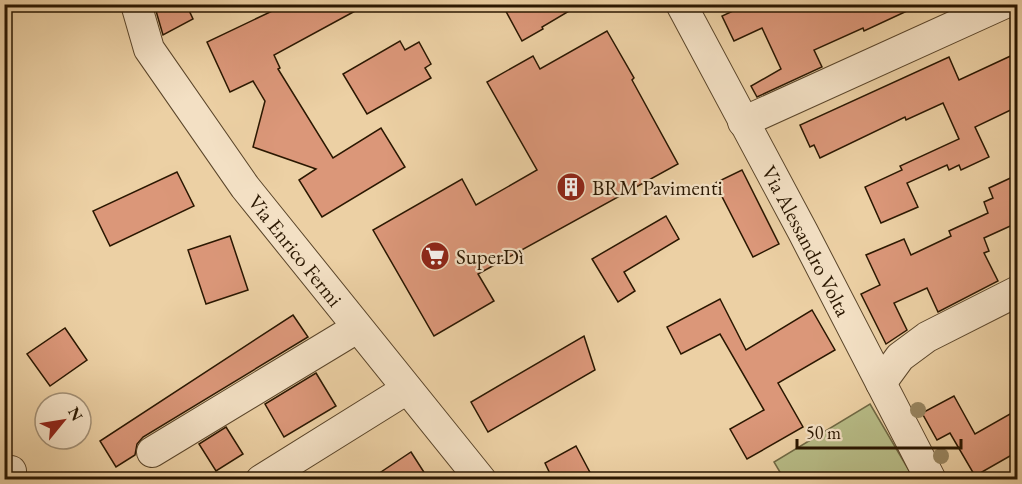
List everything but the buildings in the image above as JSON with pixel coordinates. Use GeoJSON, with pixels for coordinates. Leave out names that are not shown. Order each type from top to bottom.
{"type":"FeatureCollection","features":[{"type":"Feature","properties":{"kind":"street","name":"Via Enrico Fermi"},"geometry":{"type":"LineString","coordinates":[[136,4],[149,49],[244,186],[481,480]]}},
{"type":"Feature","properties":{"kind":"street","name":"Via Alessandro Volta"},"geometry":{"type":"LineString","coordinates":[[681,4],[931,480]]}},
{"type":"Feature","properties":{"kind":"street"},"geometry":{"type":"LineString","coordinates":[[743,122],[1004,4]]}},
{"type":"Feature","properties":{"kind":"street"},"geometry":{"type":"LineString","coordinates":[[881,383],[900,357],[927,337],[1017,291]]}},
{"type":"Feature","properties":{"kind":"street"},"geometry":{"type":"LineString","coordinates":[[152,452],[357,328]]}},
{"type":"Feature","properties":{"kind":"street"},"geometry":{"type":"LineString","coordinates":[[261,480],[407,389]]}},
{"type":"Feature","properties":{"kind":"green space"},"geometry":{"type":"Polygon","coordinates":[[[870,404],[914,479],[784,479],[774,462],[870,404]]]}},
{"type":"Feature","properties":{"kind":"place","name":"BRM Pavimenti"},"geometry":{"type":"Point","coordinates":[571,187]}},
{"type":"Feature","properties":{"kind":"place","name":"SuperDì"},"geometry":{"type":"Point","coordinates":[435,256]}}]}
